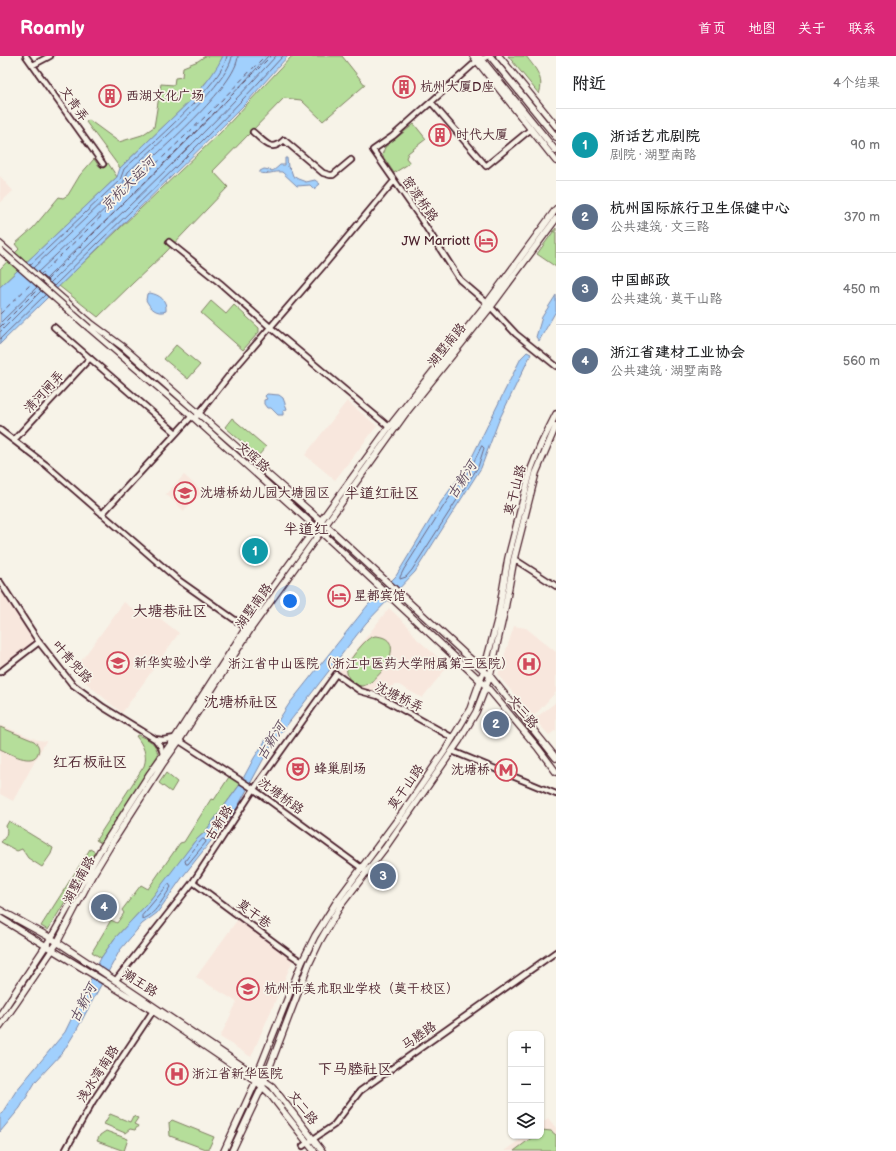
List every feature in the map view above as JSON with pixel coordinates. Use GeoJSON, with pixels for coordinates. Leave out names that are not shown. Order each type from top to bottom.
{"type":"FeatureCollection","features":[{"type":"Feature","properties":{"kind":"main road"},"geometry":{"type":"LineString","coordinates":[[473,56],[479,59],[556,151]]}},
{"type":"Feature","properties":{"kind":"main road"},"geometry":{"type":"LineString","coordinates":[[489,56],[556,137]]}},
{"type":"Feature","properties":{"kind":"main road"},"geometry":{"type":"LineString","coordinates":[[500,56],[556,126]]}},
{"type":"Feature","properties":{"kind":"main road"},"geometry":{"type":"LineString","coordinates":[[479,59],[556,160]]}},
{"type":"Feature","properties":{"kind":"main road","name":"湖墅南路"},"geometry":{"type":"LineString","coordinates":[[0,1026],[53,949],[112,842],[162,765],[245,627],[389,427],[488,306],[556,209]]}},
{"type":"Feature","properties":{"kind":"main road","name":"湖墅南路"},"geometry":{"type":"LineString","coordinates":[[0,1015],[51,938],[100,851],[163,754],[177,739],[250,630],[406,414],[556,219]]}},
{"type":"Feature","properties":{"kind":"main road","name":"文晖路"},"geometry":{"type":"LineString","coordinates":[[0,244],[91,326]]}},
{"type":"Feature","properties":{"kind":"main road","name":"文晖路"},"geometry":{"type":"LineString","coordinates":[[0,250],[326,526],[490,676]]}},
{"type":"Feature","properties":{"kind":"main road","name":"莫干山路"},"geometry":{"type":"LineString","coordinates":[[232,1151],[262,1087],[308,964],[320,941],[341,905],[453,738],[470,709],[484,670],[498,617],[508,558],[531,470],[541,444],[556,414]]}},
{"type":"Feature","properties":{"kind":"main road","name":"文晖路"},"geometry":{"type":"LineString","coordinates":[[195,416],[393,598],[486,686]]}},
{"type":"Feature","properties":{"kind":"main road","name":"莫干山路"},"geometry":{"type":"LineString","coordinates":[[224,1151],[257,1078],[302,962],[315,936],[330,912],[385,848],[452,751],[476,712],[490,676],[505,609],[514,559],[536,473],[556,426]]}},
{"type":"Feature","properties":{"kind":"main road","name":"文三路"},"geometry":{"type":"LineString","coordinates":[[490,676],[556,758]]}},
{"type":"Feature","properties":{"kind":"main road","name":"文三路"},"geometry":{"type":"LineString","coordinates":[[486,686],[556,772]]}},
{"type":"Feature","properties":{"kind":"main road","name":"潮王路"},"geometry":{"type":"LineString","coordinates":[[0,910],[51,938],[116,980],[257,1078],[262,1087]]}},
{"type":"Feature","properties":{"kind":"main road","name":"潮王路"},"geometry":{"type":"LineString","coordinates":[[0,918],[153,1010],[257,1078],[264,1080]]}},
{"type":"Feature","properties":{"kind":"main road","name":"文二路"},"geometry":{"type":"LineString","coordinates":[[264,1080],[272,1086],[308,1143],[322,1151]]}},
{"type":"Feature","properties":{"kind":"main road","name":"文二路"},"geometry":{"type":"LineString","coordinates":[[262,1087],[269,1093],[314,1151]]}},
{"type":"Feature","properties":{"kind":"street","name":"文青弄"},"geometry":{"type":"LineString","coordinates":[[26,56],[103,164]]}},
{"type":"Feature","properties":{"kind":"street"},"geometry":{"type":"LineString","coordinates":[[33,65],[50,56]]}},
{"type":"Feature","properties":{"kind":"street","name":"密渡桥路"},"geometry":{"type":"LineString","coordinates":[[489,56],[479,59],[394,136],[373,150],[460,280],[516,334],[556,366]]}},
{"type":"Feature","properties":{"kind":"street"},"geometry":{"type":"LineString","coordinates":[[431,102],[486,166],[531,129]]}},
{"type":"Feature","properties":{"kind":"street"},"geometry":{"type":"LineString","coordinates":[[254,132],[268,145],[273,147],[278,146],[284,140],[323,173],[330,175],[338,171],[351,160]]}},
{"type":"Feature","properties":{"kind":"street"},"geometry":{"type":"LineString","coordinates":[[102,514],[176,434],[195,416],[394,181]]}},
{"type":"Feature","properties":{"kind":"street"},"geometry":{"type":"LineString","coordinates":[[169,242],[389,427]]}},
{"type":"Feature","properties":{"kind":"street"},"geometry":{"type":"LineString","coordinates":[[54,327],[176,434]]}},
{"type":"Feature","properties":{"kind":"street","name":"清河闸弄"},"geometry":{"type":"LineString","coordinates":[[14,440],[90,358]]}},
{"type":"Feature","properties":{"kind":"street"},"geometry":{"type":"LineString","coordinates":[[0,430],[46,465],[177,578],[245,627]]}},
{"type":"Feature","properties":{"kind":"street"},"geometry":{"type":"LineString","coordinates":[[514,559],[556,586]]}},
{"type":"Feature","properties":{"kind":"street","name":"叶青兜路"},"geometry":{"type":"LineString","coordinates":[[0,582],[39,642],[72,684],[103,708],[155,739]]}},
{"type":"Feature","properties":{"kind":"street"},"geometry":{"type":"LineString","coordinates":[[0,672],[39,642]]}},
{"type":"Feature","properties":{"kind":"street","name":"沈塘桥弄"},"geometry":{"type":"LineString","coordinates":[[336,674],[360,691],[378,696],[453,738]]}},
{"type":"Feature","properties":{"kind":"street","name":"古新路"},"geometry":{"type":"LineString","coordinates":[[116,980],[193,882],[253,788],[336,674]]}},
{"type":"Feature","properties":{"kind":"street"},"geometry":{"type":"LineString","coordinates":[[155,739],[177,739]]}},
{"type":"Feature","properties":{"kind":"street"},"geometry":{"type":"LineString","coordinates":[[155,739],[161,746],[163,754]]}},
{"type":"Feature","properties":{"kind":"street","name":"沈塘桥路"},"geometry":{"type":"LineString","coordinates":[[177,739],[253,788],[365,870]]}},
{"type":"Feature","properties":{"kind":"street"},"geometry":{"type":"LineString","coordinates":[[452,751],[556,794]]}},
{"type":"Feature","properties":{"kind":"street","name":"莫干巷"},"geometry":{"type":"LineString","coordinates":[[193,882],[302,962]]}},
{"type":"Feature","properties":{"kind":"street","name":"马塍路"},"geometry":{"type":"LineString","coordinates":[[308,1143],[334,1125],[360,1092],[556,952]]}},
{"type":"Feature","properties":{"kind":"street","name":"浅水湾南路"},"geometry":{"type":"LineString","coordinates":[[65,1151],[93,1101],[153,1010]]}},
{"type":"Feature","properties":{"kind":"shaded area"},"geometry":{"type":"Polygon","coordinates":[[[0,176],[13,191],[0,203],[0,176]]]}},
{"type":"Feature","properties":{"kind":"shaded area"},"geometry":{"type":"Polygon","coordinates":[[[347,401],[377,426],[335,480],[305,455],[347,401]]]}},
{"type":"Feature","properties":{"kind":"shaded area","name":"沈塘桥幼儿园大塘园区"},"geometry":{"type":"Polygon","coordinates":[[[184,475],[203,492],[184,511],[166,494],[184,475]]]}},
{"type":"Feature","properties":{"kind":"shaded area"},"geometry":{"type":"Polygon","coordinates":[[[0,585],[36,641],[0,668],[0,585]]]}},
{"type":"Feature","properties":{"kind":"shaded area","name":"新华实验小学"},"geometry":{"type":"Polygon","coordinates":[[[124,602],[142,616],[148,609],[179,633],[122,713],[73,672],[124,602]]]}},
{"type":"Feature","properties":{"kind":"shaded area"},"geometry":{"type":"Polygon","coordinates":[[[389,608],[408,626],[417,639],[448,666],[422,698],[399,685],[394,685],[387,690],[380,692],[362,690],[339,672],[389,608]]]}},
{"type":"Feature","properties":{"kind":"shaded area","name":"浙江省中山医院（浙江中医药大学附属第三医院）"},"geometry":{"type":"Polygon","coordinates":[[[514,626],[526,628],[556,652],[556,692],[533,717],[498,675],[514,626]]]}},
{"type":"Feature","properties":{"kind":"shaded area"},"geometry":{"type":"Polygon","coordinates":[[[556,701],[556,730],[549,735],[534,719],[556,701]]]}},
{"type":"Feature","properties":{"kind":"shaded area"},"geometry":{"type":"Polygon","coordinates":[[[0,725],[38,740],[46,741],[13,801],[0,794],[0,725]]]}},
{"type":"Feature","properties":{"kind":"shaded area","name":"杭州市美术职业学校（莫干校区）"},"geometry":{"type":"Polygon","coordinates":[[[238,919],[293,960],[251,1057],[220,1037],[237,1002],[196,977],[238,919]]]}},
{"type":"Feature","properties":{"kind":"shaded area"},"geometry":{"type":"Polygon","coordinates":[[[548,1118],[556,1128],[556,1151],[504,1151],[521,1139],[544,1139],[544,1121],[548,1118]]]}},
{"type":"Feature","properties":{"kind":"green space"},"geometry":{"type":"Polygon","coordinates":[[[205,56],[223,56],[216,71],[188,103],[120,168],[86,122],[89,120],[119,142],[142,135],[154,127],[161,84],[174,85],[175,78],[182,77],[183,67],[198,61],[205,56]]]}},
{"type":"Feature","properties":{"kind":"green space"},"geometry":{"type":"Polygon","coordinates":[[[292,56],[342,56],[365,85],[323,121],[301,100],[284,98],[213,171],[228,187],[165,253],[98,317],[59,286],[220,133],[292,56]]]}},
{"type":"Feature","properties":{"kind":"green space"},"geometry":{"type":"Polygon","coordinates":[[[508,56],[526,56],[536,69],[540,78],[541,88],[539,94],[508,56]]]}},
{"type":"Feature","properties":{"kind":"green space"},"geometry":{"type":"Polygon","coordinates":[[[414,124],[426,139],[408,153],[406,158],[410,163],[394,173],[382,155],[385,147],[414,124]]]}},
{"type":"Feature","properties":{"kind":"green space"},"geometry":{"type":"Polygon","coordinates":[[[94,159],[99,166],[104,168],[108,163],[117,177],[0,287],[0,269],[19,249],[15,244],[33,228],[59,197],[63,198],[68,195],[80,175],[94,159]]]}},
{"type":"Feature","properties":{"kind":"green space"},"geometry":{"type":"Polygon","coordinates":[[[556,228],[556,267],[537,254],[556,228]]]}},
{"type":"Feature","properties":{"kind":"green space"},"geometry":{"type":"Polygon","coordinates":[[[211,301],[226,314],[234,305],[259,328],[259,332],[243,350],[201,313],[211,301]]]}},
{"type":"Feature","properties":{"kind":"green space"},"geometry":{"type":"Polygon","coordinates":[[[176,345],[200,365],[188,379],[164,359],[176,345]]]}},
{"type":"Feature","properties":{"kind":"green space"},"geometry":{"type":"Polygon","coordinates":[[[232,418],[266,447],[258,456],[225,427],[232,418]]]}},
{"type":"Feature","properties":{"kind":"green space"},"geometry":{"type":"Polygon","coordinates":[[[375,636],[386,639],[391,645],[391,652],[388,661],[376,678],[368,684],[362,686],[358,685],[352,682],[348,677],[348,664],[365,642],[375,636]]]}},
{"type":"Feature","properties":{"kind":"green space"},"geometry":{"type":"Polygon","coordinates":[[[0,727],[34,741],[39,749],[35,757],[31,759],[20,758],[0,749],[0,727]]]}},
{"type":"Feature","properties":{"kind":"green space"},"geometry":{"type":"Polygon","coordinates":[[[138,735],[154,744],[158,755],[101,843],[96,840],[144,766],[145,754],[141,743],[136,736],[138,735]]]}},
{"type":"Feature","properties":{"kind":"green space"},"geometry":{"type":"Polygon","coordinates":[[[166,773],[177,782],[171,792],[159,783],[166,773]]]}},
{"type":"Feature","properties":{"kind":"green space"},"geometry":{"type":"Polygon","coordinates":[[[229,777],[234,778],[241,783],[205,832],[195,841],[147,904],[115,938],[101,958],[92,952],[111,920],[117,923],[124,913],[122,910],[141,885],[148,889],[180,843],[184,842],[211,799],[214,800],[229,777]]]}},
{"type":"Feature","properties":{"kind":"green space"},"geometry":{"type":"Polygon","coordinates":[[[9,821],[53,848],[51,854],[42,867],[28,858],[22,849],[17,851],[1,842],[6,835],[6,826],[9,821]]]}},
{"type":"Feature","properties":{"kind":"green space"},"geometry":{"type":"Polygon","coordinates":[[[90,849],[95,852],[48,930],[41,926],[90,849]]]}},
{"type":"Feature","properties":{"kind":"green space"},"geometry":{"type":"Polygon","coordinates":[[[110,1114],[130,1122],[133,1116],[138,1118],[134,1124],[138,1126],[135,1130],[130,1129],[125,1133],[104,1124],[110,1114]]]}},
{"type":"Feature","properties":{"kind":"green space"},"geometry":{"type":"Polygon","coordinates":[[[172,1120],[214,1137],[209,1148],[205,1149],[170,1136],[169,1123],[172,1120]]]}},
{"type":"Feature","properties":{"kind":"green space"},"geometry":{"type":"Polygon","coordinates":[[[544,1130],[551,1131],[556,1135],[556,1151],[514,1151],[530,1139],[544,1139],[544,1130]]]}},
{"type":"Feature","properties":{"kind":"green space"},"geometry":{"type":"Polygon","coordinates":[[[106,1131],[128,1139],[124,1151],[97,1141],[100,1135],[106,1131]]]}},
{"type":"Feature","properties":{"kind":"water","name":"京杭大运河"},"geometry":{"type":"Polygon","coordinates":[[[223,56],[288,56],[247,102],[216,133],[0,344],[0,287],[117,177],[120,168],[198,92],[212,75],[223,56]]]}},
{"type":"Feature","properties":{"kind":"water"},"geometry":{"type":"Polygon","coordinates":[[[285,158],[287,158],[288,167],[293,176],[306,182],[315,180],[320,184],[314,189],[310,185],[297,186],[282,172],[266,174],[260,173],[260,171],[264,169],[272,171],[280,165],[285,165],[285,158]]]}},
{"type":"Feature","properties":{"kind":"water"},"geometry":{"type":"Polygon","coordinates":[[[150,293],[157,295],[164,301],[166,311],[160,312],[154,310],[150,306],[146,300],[147,294],[150,293]]]}},
{"type":"Feature","properties":{"kind":"water"},"geometry":{"type":"Polygon","coordinates":[[[556,295],[556,311],[539,341],[536,337],[542,317],[556,295]]]}},
{"type":"Feature","properties":{"kind":"water","name":"古新河"},"geometry":{"type":"Polygon","coordinates":[[[527,352],[531,354],[499,420],[481,468],[415,572],[366,623],[270,747],[237,808],[184,875],[157,913],[142,924],[120,950],[63,1052],[36,1081],[20,1108],[0,1132],[0,1116],[16,1091],[65,1032],[101,958],[115,938],[147,904],[195,841],[205,832],[239,786],[254,758],[289,704],[368,605],[396,576],[441,502],[468,465],[521,358],[527,352]]]}},
{"type":"Feature","properties":{"kind":"water"},"geometry":{"type":"Polygon","coordinates":[[[267,394],[279,395],[283,398],[287,409],[283,411],[283,415],[278,415],[271,408],[267,408],[264,404],[264,400],[267,399],[265,396],[267,394]]]}},
{"type":"Feature","properties":{"kind":"ferry route"},"geometry":{"type":"LineString","coordinates":[[39,276],[209,113],[265,56]]}},
{"type":"Feature","properties":{"kind":"ferry route"},"geometry":{"type":"LineString","coordinates":[[47,280],[271,56]]}},
{"type":"Feature","properties":{"kind":"ferry route"},"geometry":{"type":"LineString","coordinates":[[0,314],[33,282]]}},
{"type":"Feature","properties":{"kind":"ferry route"},"geometry":{"type":"LineString","coordinates":[[0,327],[39,288]]}},
{"type":"Feature","properties":{"kind":"place","name":"杭州大厦D座"},"geometry":{"type":"Point","coordinates":[404,87]}},
{"type":"Feature","properties":{"kind":"place","name":"西湖文化广场"},"geometry":{"type":"Point","coordinates":[110,96]}},
{"type":"Feature","properties":{"kind":"place","name":"时代大厦"},"geometry":{"type":"Point","coordinates":[440,135]}},
{"type":"Feature","properties":{"kind":"place","name":"JW Marriott"},"geometry":{"type":"Point","coordinates":[486,241]}},
{"type":"Feature","properties":{"kind":"place","name":"沈塘桥幼儿园大塘园区"},"geometry":{"type":"Point","coordinates":[185,493]}},
{"type":"Feature","properties":{"kind":"place","name":"浙话艺术剧院"},"geometry":{"type":"Point","coordinates":[255,551]}},
{"type":"Feature","properties":{"kind":"place","name":"星都宾馆"},"geometry":{"type":"Point","coordinates":[339,596]}},
{"type":"Feature","properties":{"kind":"place","name":"新华实验小学"},"geometry":{"type":"Point","coordinates":[118,663]}},
{"type":"Feature","properties":{"kind":"place","name":"浙江省中山医院（浙江中医药大学附属第三医院）"},"geometry":{"type":"Point","coordinates":[529,664]}},
{"type":"Feature","properties":{"kind":"place","name":"杭州国际旅行卫生保健中心"},"geometry":{"type":"Point","coordinates":[496,724]}},
{"type":"Feature","properties":{"kind":"place","name":"蜂巢剧场"},"geometry":{"type":"Point","coordinates":[298,769]}},
{"type":"Feature","properties":{"kind":"place","name":"沈塘桥"},"geometry":{"type":"Point","coordinates":[506,770]}},
{"type":"Feature","properties":{"kind":"place","name":"中国邮政"},"geometry":{"type":"Point","coordinates":[383,876]}},
{"type":"Feature","properties":{"kind":"place","name":"浙江省建材工业协会"},"geometry":{"type":"Point","coordinates":[104,907]}},
{"type":"Feature","properties":{"kind":"place","name":"杭州市美术职业学校（莫干校区）"},"geometry":{"type":"Point","coordinates":[248,989]}},
{"type":"Feature","properties":{"kind":"place","name":"浙江省新华医院"},"geometry":{"type":"Point","coordinates":[177,1074]}},
{"type":"Feature","properties":{"kind":"district","name":"半道红社区"},"geometry":{"type":"Point","coordinates":[382,493]}},
{"type":"Feature","properties":{"kind":"district","name":"半道红"},"geometry":{"type":"Point","coordinates":[306,529]}},
{"type":"Feature","properties":{"kind":"district","name":"大塘巷社区"},"geometry":{"type":"Point","coordinates":[170,611]}},
{"type":"Feature","properties":{"kind":"district","name":"沈塘桥社区"},"geometry":{"type":"Point","coordinates":[241,702]}},
{"type":"Feature","properties":{"kind":"district","name":"红石板社区"},"geometry":{"type":"Point","coordinates":[90,762]}},
{"type":"Feature","properties":{"kind":"district","name":"下马塍社区"},"geometry":{"type":"Point","coordinates":[355,1069]}}]}
